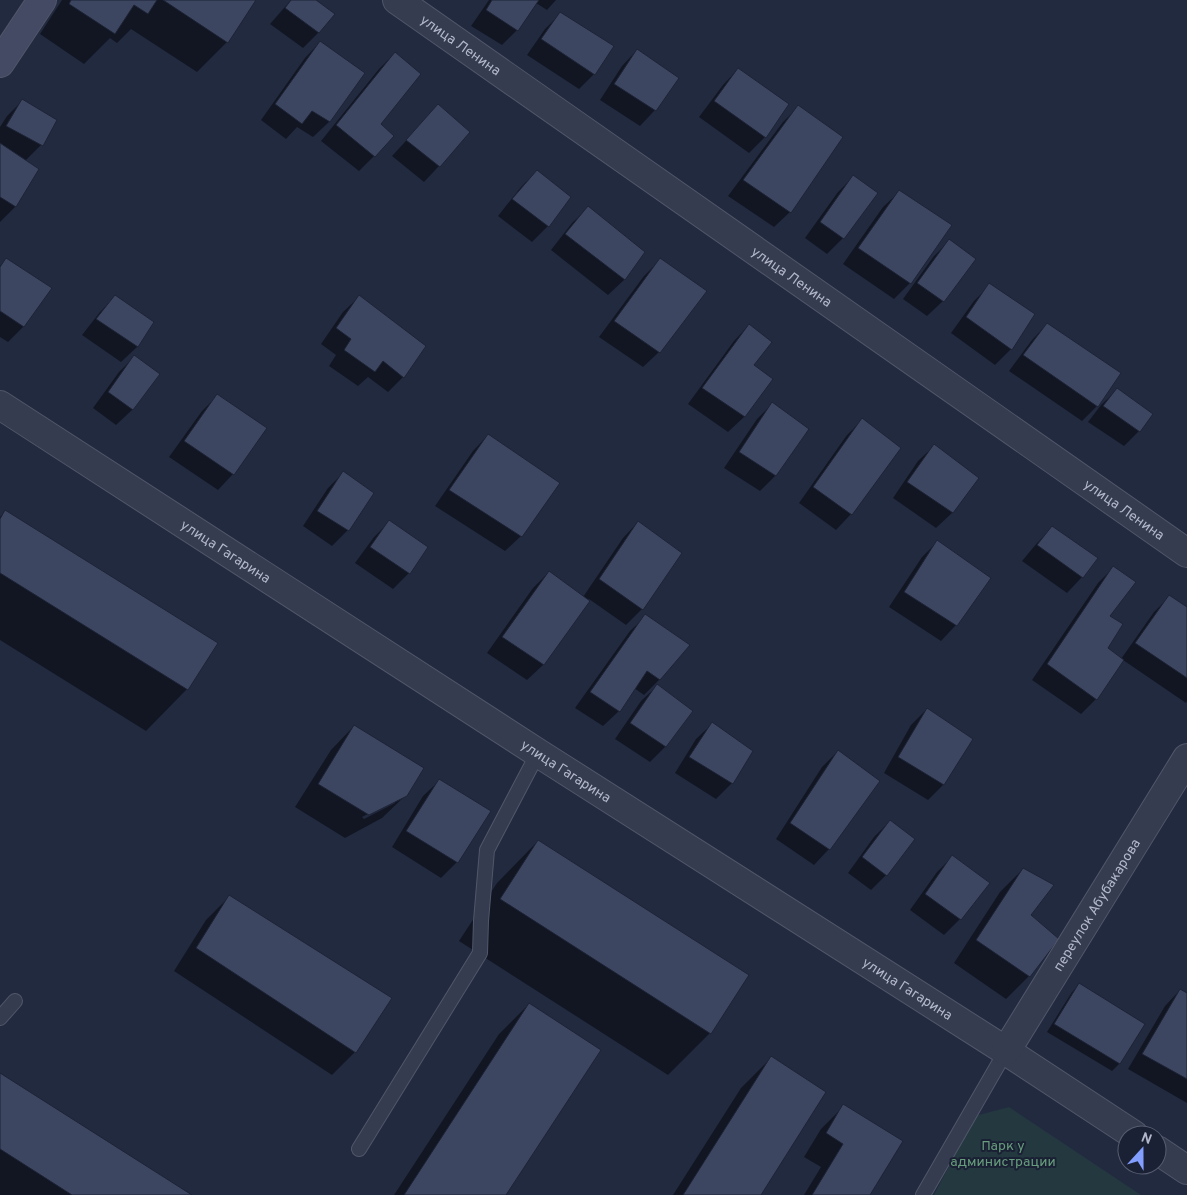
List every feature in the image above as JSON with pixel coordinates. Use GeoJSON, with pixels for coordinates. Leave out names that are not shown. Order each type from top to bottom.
{"type":"FeatureCollection","features":[{"type":"Feature","properties":{"kind":"main road"},"geometry":{"type":"LineString","coordinates":[[0,63],[42,0]]}},
{"type":"Feature","properties":{"kind":"street","name":"улица Ленина"},"geometry":{"type":"LineString","coordinates":[[397,0],[1187,553]]}},
{"type":"Feature","properties":{"kind":"street","name":"улица Гагарина"},"geometry":{"type":"LineString","coordinates":[[0,405],[1119,1125]]}},
{"type":"Feature","properties":{"kind":"street","name":"переулок Абубакарова"},"geometry":{"type":"LineString","coordinates":[[1006,1052],[1187,758]]}},
{"type":"Feature","properties":{"kind":"street"},"geometry":{"type":"LineString","coordinates":[[1167,1157],[1187,1170]]}},
{"type":"Feature","properties":{"kind":"lane"},"geometry":{"type":"LineString","coordinates":[[359,1149],[480,954],[486,850],[538,753]]}},
{"type":"Feature","properties":{"kind":"lane"},"geometry":{"type":"LineString","coordinates":[[0,1018],[16,1001]]}},
{"type":"Feature","properties":{"kind":"lane"},"geometry":{"type":"LineString","coordinates":[[923,1195],[1006,1052]]}},
{"type":"Feature","properties":{"kind":"green space","name":"Парк у администрации"},"geometry":{"type":"Polygon","coordinates":[[[1009,1107],[1141,1195],[934,1195],[975,1116],[1009,1107]]]}},
{"type":"Feature","properties":{"kind":"building"},"geometry":{"type":"Polygon","coordinates":[[[71,0],[157,0],[148,14],[134,5],[115,34],[69,4],[71,0]]]}},
{"type":"Feature","properties":{"kind":"building"},"geometry":{"type":"Polygon","coordinates":[[[163,0],[256,0],[228,43],[163,0]]]}},
{"type":"Feature","properties":{"kind":"building"},"geometry":{"type":"Polygon","coordinates":[[[291,0],[316,0],[335,14],[319,33],[285,8],[291,0]]]}},
{"type":"Feature","properties":{"kind":"building"},"geometry":{"type":"Polygon","coordinates":[[[492,0],[539,0],[518,31],[486,10],[492,0]]]}},
{"type":"Feature","properties":{"kind":"building"},"geometry":{"type":"Polygon","coordinates":[[[560,12],[614,46],[595,75],[541,39],[560,12]]]}},
{"type":"Feature","properties":{"kind":"building"},"geometry":{"type":"Polygon","coordinates":[[[320,41],[365,73],[330,122],[312,111],[302,124],[275,104],[320,41]]]}},
{"type":"Feature","properties":{"kind":"building"},"geometry":{"type":"Polygon","coordinates":[[[637,49],[679,78],[656,111],[614,84],[637,49]]]}},
{"type":"Feature","properties":{"kind":"building"},"geometry":{"type":"Polygon","coordinates":[[[395,52],[421,74],[381,124],[394,136],[375,157],[336,125],[395,52]]]}},
{"type":"Feature","properties":{"kind":"building"},"geometry":{"type":"Polygon","coordinates":[[[738,68],[789,104],[766,138],[714,101],[738,68]]]}},
{"type":"Feature","properties":{"kind":"building"},"geometry":{"type":"Polygon","coordinates":[[[22,99],[57,120],[43,146],[6,126],[22,99]]]}},
{"type":"Feature","properties":{"kind":"building"},"geometry":{"type":"Polygon","coordinates":[[[438,104],[470,132],[440,167],[406,140],[438,104]]]}},
{"type":"Feature","properties":{"kind":"building"},"geometry":{"type":"Polygon","coordinates":[[[798,105],[843,137],[791,213],[743,180],[798,105]]]}},
{"type":"Feature","properties":{"kind":"building"},"geometry":{"type":"Polygon","coordinates":[[[0,143],[39,169],[16,207],[0,197],[0,143]]]}},
{"type":"Feature","properties":{"kind":"building"},"geometry":{"type":"Polygon","coordinates":[[[537,170],[571,197],[549,227],[512,199],[537,170]]]}},
{"type":"Feature","properties":{"kind":"building"},"geometry":{"type":"Polygon","coordinates":[[[853,175],[878,193],[844,239],[820,222],[853,175]]]}},
{"type":"Feature","properties":{"kind":"building"},"geometry":{"type":"Polygon","coordinates":[[[899,190],[952,225],[911,284],[858,248],[899,190]]]}},
{"type":"Feature","properties":{"kind":"building"},"geometry":{"type":"Polygon","coordinates":[[[588,206],[645,252],[625,280],[565,234],[588,206]]]}},
{"type":"Feature","properties":{"kind":"building"},"geometry":{"type":"Polygon","coordinates":[[[949,239],[976,259],[944,302],[917,283],[949,239]]]}},
{"type":"Feature","properties":{"kind":"building"},"geometry":{"type":"Polygon","coordinates":[[[6,258],[52,288],[24,327],[0,311],[0,267],[6,258]]]}},
{"type":"Feature","properties":{"kind":"building"},"geometry":{"type":"Polygon","coordinates":[[[660,258],[707,291],[660,353],[614,321],[660,258]]]}},
{"type":"Feature","properties":{"kind":"building"},"geometry":{"type":"Polygon","coordinates":[[[989,283],[1035,314],[1012,350],[966,317],[989,283]]]}},
{"type":"Feature","properties":{"kind":"building"},"geometry":{"type":"Polygon","coordinates":[[[115,295],[154,322],[138,347],[96,319],[115,295]]]}},
{"type":"Feature","properties":{"kind":"building"},"geometry":{"type":"Polygon","coordinates":[[[359,295],[426,346],[404,378],[383,361],[375,372],[344,350],[351,339],[336,328],[359,295]]]}},
{"type":"Feature","properties":{"kind":"building"},"geometry":{"type":"Polygon","coordinates":[[[1047,323],[1121,373],[1098,407],[1023,355],[1047,323]]]}},
{"type":"Feature","properties":{"kind":"building"},"geometry":{"type":"Polygon","coordinates":[[[749,324],[772,342],[754,365],[773,379],[745,417],[702,388],[749,324]]]}},
{"type":"Feature","properties":{"kind":"building"},"geometry":{"type":"Polygon","coordinates":[[[134,355],[160,374],[133,410],[108,392],[134,355]]]}},
{"type":"Feature","properties":{"kind":"building"},"geometry":{"type":"Polygon","coordinates":[[[1117,388],[1153,414],[1140,432],[1103,406],[1117,388]]]}},
{"type":"Feature","properties":{"kind":"building"},"geometry":{"type":"Polygon","coordinates":[[[217,394],[267,428],[234,475],[184,441],[217,394]]]}},
{"type":"Feature","properties":{"kind":"building"},"geometry":{"type":"Polygon","coordinates":[[[772,402],[809,429],[776,476],[739,452],[772,402]]]}},
{"type":"Feature","properties":{"kind":"building"},"geometry":{"type":"Polygon","coordinates":[[[862,418],[901,448],[852,515],[813,487],[862,418]]]}},
{"type":"Feature","properties":{"kind":"building"},"geometry":{"type":"Polygon","coordinates":[[[488,434],[560,483],[522,537],[449,490],[488,434]]]}},
{"type":"Feature","properties":{"kind":"building"},"geometry":{"type":"Polygon","coordinates":[[[934,444],[979,478],[953,513],[907,482],[934,444]]]}},
{"type":"Feature","properties":{"kind":"building"},"geometry":{"type":"Polygon","coordinates":[[[343,471],[374,493],[349,531],[317,511],[343,471]]]}},
{"type":"Feature","properties":{"kind":"building"},"geometry":{"type":"Polygon","coordinates":[[[5,510],[218,643],[188,690],[0,573],[0,519],[5,510]]]}},
{"type":"Feature","properties":{"kind":"building"},"geometry":{"type":"Polygon","coordinates":[[[389,520],[428,547],[410,574],[370,547],[389,520]]]}},
{"type":"Feature","properties":{"kind":"building"},"geometry":{"type":"Polygon","coordinates":[[[638,521],[682,553],[643,610],[599,579],[638,521]]]}},
{"type":"Feature","properties":{"kind":"building"},"geometry":{"type":"Polygon","coordinates":[[[1052,526],[1098,558],[1083,578],[1037,545],[1052,526]]]}},
{"type":"Feature","properties":{"kind":"building"},"geometry":{"type":"Polygon","coordinates":[[[937,540],[991,578],[957,626],[904,592],[937,540]]]}},
{"type":"Feature","properties":{"kind":"building"},"geometry":{"type":"Polygon","coordinates":[[[1113,566],[1136,582],[1110,616],[1123,624],[1108,648],[1124,660],[1097,700],[1047,664],[1113,566]]]}},
{"type":"Feature","properties":{"kind":"building"},"geometry":{"type":"Polygon","coordinates":[[[549,571],[590,601],[544,665],[502,637],[549,571]]]}},
{"type":"Feature","properties":{"kind":"building"},"geometry":{"type":"Polygon","coordinates":[[[1169,595],[1187,607],[1187,678],[1135,643],[1169,595]]]}},
{"type":"Feature","properties":{"kind":"building"},"geometry":{"type":"Polygon","coordinates":[[[645,614],[690,645],[660,680],[647,671],[620,712],[590,692],[645,614]]]}},
{"type":"Feature","properties":{"kind":"building"},"geometry":{"type":"Polygon","coordinates":[[[657,684],[693,711],[666,747],[630,723],[657,684]]]}},
{"type":"Feature","properties":{"kind":"building"},"geometry":{"type":"Polygon","coordinates":[[[927,708],[973,739],[944,785],[898,757],[927,708]]]}},
{"type":"Feature","properties":{"kind":"building"},"geometry":{"type":"Polygon","coordinates":[[[712,722],[753,751],[733,784],[689,757],[712,722]]]}},
{"type":"Feature","properties":{"kind":"building"},"geometry":{"type":"Polygon","coordinates":[[[354,725],[424,768],[407,796],[369,815],[318,784],[354,725]]]}},
{"type":"Feature","properties":{"kind":"building"},"geometry":{"type":"Polygon","coordinates":[[[838,750],[880,781],[830,850],[790,823],[838,750]]]}},
{"type":"Feature","properties":{"kind":"building"},"geometry":{"type":"Polygon","coordinates":[[[439,779],[491,811],[458,863],[406,831],[439,779]]]}},
{"type":"Feature","properties":{"kind":"building"},"geometry":{"type":"Polygon","coordinates":[[[890,820],[915,839],[887,876],[862,857],[890,820]]]}},
{"type":"Feature","properties":{"kind":"building"},"geometry":{"type":"Polygon","coordinates":[[[538,840],[749,975],[711,1034],[500,899],[538,840]]]}},
{"type":"Feature","properties":{"kind":"building"},"geometry":{"type":"Polygon","coordinates":[[[952,855],[990,883],[961,920],[925,894],[952,855]]]}},
{"type":"Feature","properties":{"kind":"building"},"geometry":{"type":"Polygon","coordinates":[[[1023,868],[1054,885],[1031,915],[1059,939],[1030,977],[976,940],[1023,868]]]}},
{"type":"Feature","properties":{"kind":"building"},"geometry":{"type":"Polygon","coordinates":[[[229,895],[392,998],[356,1053],[196,948],[229,895]]]}},
{"type":"Feature","properties":{"kind":"building"},"geometry":{"type":"Polygon","coordinates":[[[1079,983],[1145,1024],[1120,1064],[1054,1024],[1079,983]]]}},
{"type":"Feature","properties":{"kind":"building"},"geometry":{"type":"Polygon","coordinates":[[[1180,989],[1187,993],[1187,1079],[1142,1054],[1180,989]]]}},
{"type":"Feature","properties":{"kind":"building"},"geometry":{"type":"Polygon","coordinates":[[[529,1003],[601,1050],[506,1195],[404,1195],[529,1003]]]}},
{"type":"Feature","properties":{"kind":"building"},"geometry":{"type":"Polygon","coordinates":[[[771,1056],[826,1092],[761,1195],[683,1195],[771,1056]]]}},
{"type":"Feature","properties":{"kind":"building"},"geometry":{"type":"Polygon","coordinates":[[[0,1073],[192,1195],[72,1195],[0,1149],[0,1073]]]}},
{"type":"Feature","properties":{"kind":"building"},"geometry":{"type":"Polygon","coordinates":[[[843,1104],[903,1141],[870,1195],[812,1195],[843,1144],[826,1133],[843,1104]]]}}]}
